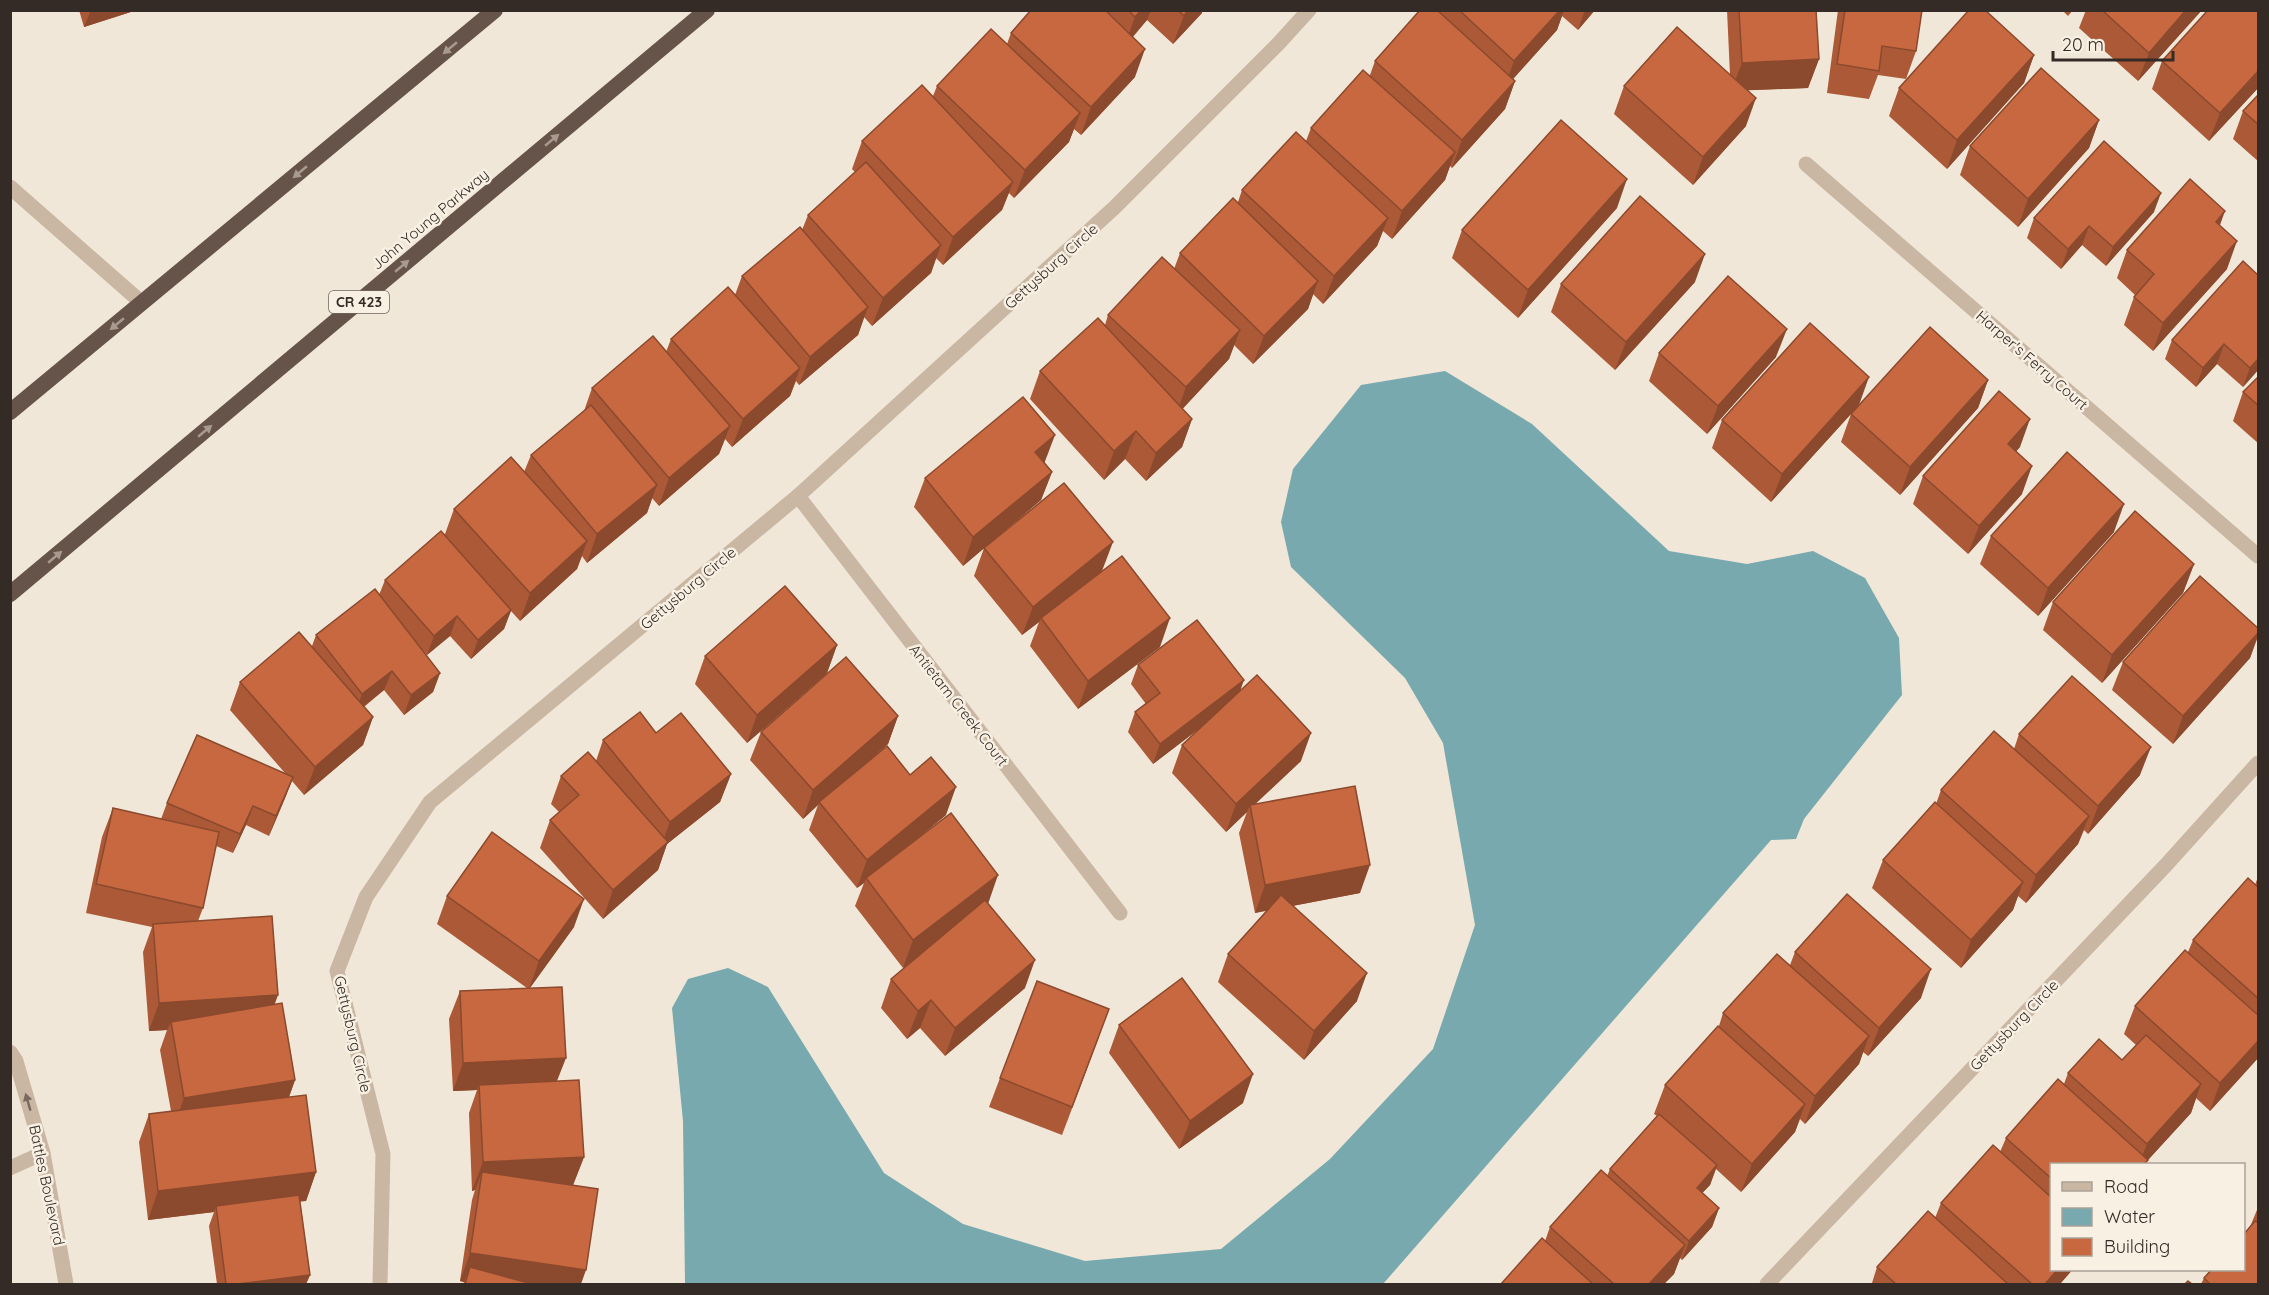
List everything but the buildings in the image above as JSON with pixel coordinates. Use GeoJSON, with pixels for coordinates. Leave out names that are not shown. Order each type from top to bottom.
{"type":"FeatureCollection","features":[{"type":"Feature","properties":{"kind":"highway"},"geometry":{"type":"LineString","coordinates":[[10,412],[495,10]]}},
{"type":"Feature","properties":{"kind":"highway","name":"John Young Parkway"},"geometry":{"type":"LineString","coordinates":[[10,594],[707,10]]}},
{"type":"Feature","properties":{"kind":"street","name":"Gettysburg Circle"},"geometry":{"type":"LineString","coordinates":[[380,1284],[382,1154],[337,971],[366,897],[430,801],[798,496],[1114,208],[1309,10]]}},
{"type":"Feature","properties":{"kind":"street","name":"Harper's Ferry Court"},"geometry":{"type":"LineString","coordinates":[[1806,164],[2259,556]]}},
{"type":"Feature","properties":{"kind":"street"},"geometry":{"type":"LineString","coordinates":[[10,187],[142,303]]}},
{"type":"Feature","properties":{"kind":"street","name":"Antietam Creek Court"},"geometry":{"type":"LineString","coordinates":[[798,496],[1120,914]]}},
{"type":"Feature","properties":{"kind":"street","name":"Gettysburg Circle"},"geometry":{"type":"LineString","coordinates":[[1767,1284],[2166,866],[2259,763]]}},
{"type":"Feature","properties":{"kind":"street","name":"Battles Boulevard"},"geometry":{"type":"LineString","coordinates":[[10,1052],[16,1061],[43,1153],[66,1284]]}},
{"type":"Feature","properties":{"kind":"street"},"geometry":{"type":"LineString","coordinates":[[10,1168],[43,1153]]}},
{"type":"Feature","properties":{"kind":"water"},"geometry":{"type":"Polygon","coordinates":[[[1445,371],[1532,424],[1669,551],[1747,564],[1813,551],[1865,578],[1899,638],[1902,695],[1804,819],[1796,839],[1771,840],[1383,1284],[685,1284],[683,1121],[672,1008],[688,979],[728,968],[768,987],[884,1173],[963,1224],[1085,1261],[1221,1249],[1330,1159],[1433,1049],[1475,925],[1443,743],[1405,678],[1291,567],[1281,522],[1293,469],[1361,385],[1445,371]]]}}]}
